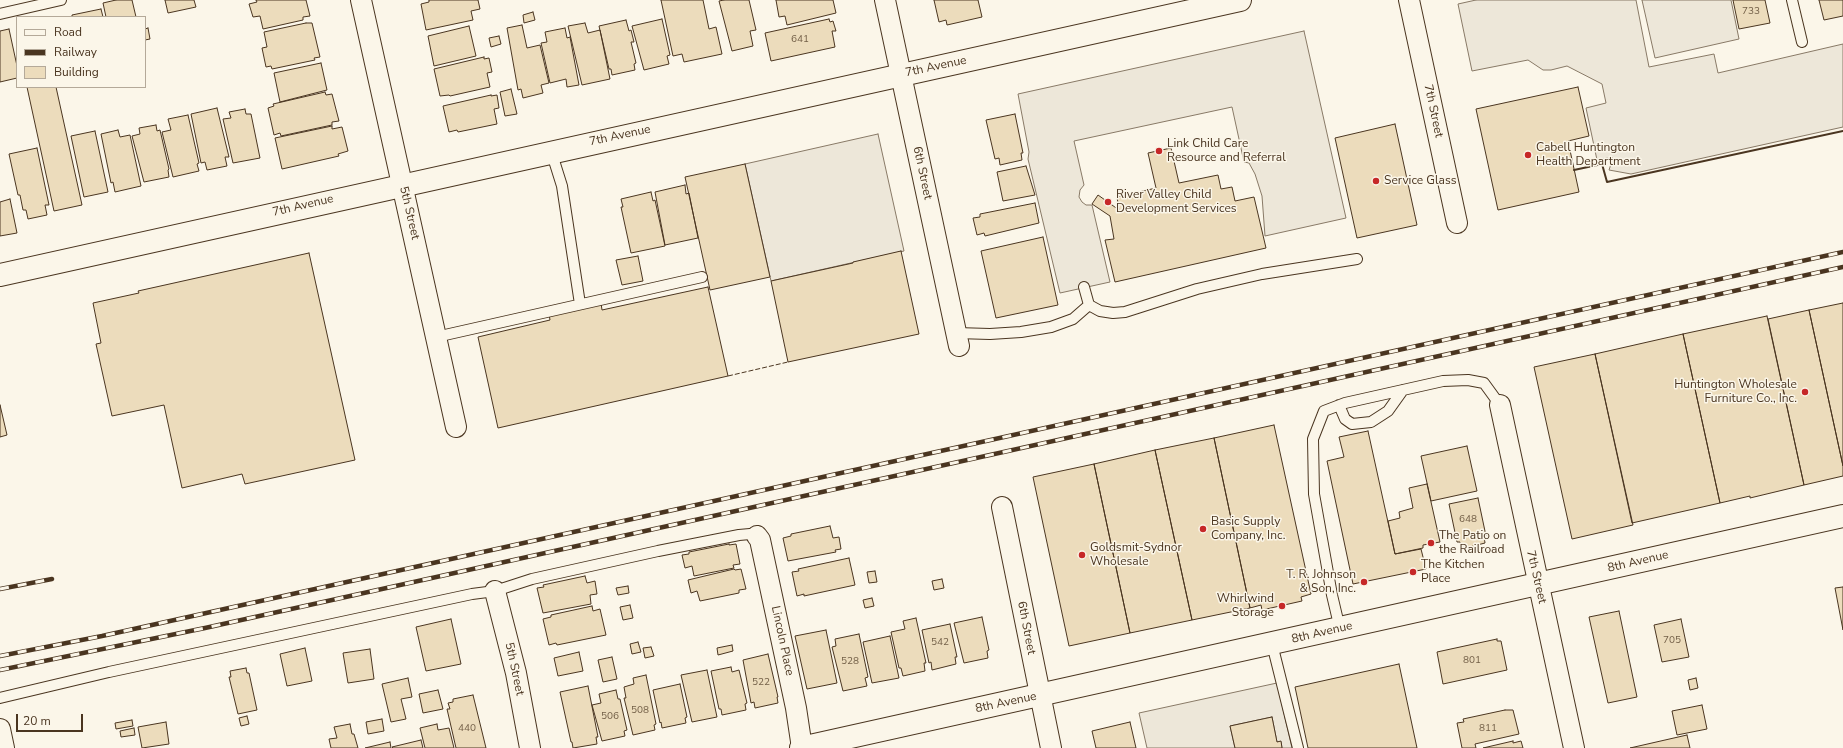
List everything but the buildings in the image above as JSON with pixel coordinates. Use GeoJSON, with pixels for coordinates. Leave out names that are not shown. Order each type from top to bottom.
{"type":"FeatureCollection","features":[{"type":"Feature","properties":{"kind":"street","name":"5th Street"},"geometry":{"type":"LineString","coordinates":[[361,0],[456,426]]}},
{"type":"Feature","properties":{"kind":"street","name":"6th Street"},"geometry":{"type":"LineString","coordinates":[[885,0],[958,340]]}},
{"type":"Feature","properties":{"kind":"street","name":"7th Avenue"},"geometry":{"type":"LineString","coordinates":[[0,275],[402,184],[1240,0]]}},
{"type":"Feature","properties":{"kind":"street","name":"7th Street"},"geometry":{"type":"LineString","coordinates":[[1409,0],[1458,223]]}},
{"type":"Feature","properties":{"kind":"street","name":"7th Street"},"geometry":{"type":"LineString","coordinates":[[1500,405],[1574,748]]}},
{"type":"Feature","properties":{"kind":"street","name":"6th Street"},"geometry":{"type":"LineString","coordinates":[[1002,507],[1051,748]]}},
{"type":"Feature","properties":{"kind":"street","name":"8th Avenue"},"geometry":{"type":"LineString","coordinates":[[802,748],[1843,516]]}},
{"type":"Feature","properties":{"kind":"street","name":"Lincoln Place"},"geometry":{"type":"LineString","coordinates":[[757,536],[760,540],[797,712],[802,748]]}},
{"type":"Feature","properties":{"kind":"street","name":"5th Street"},"geometry":{"type":"LineString","coordinates":[[495,591],[516,673],[530,748]]}},
{"type":"Feature","properties":{"kind":"street"},"geometry":{"type":"LineString","coordinates":[[0,729],[4,748]]}},
{"type":"Feature","properties":{"kind":"lane"},"geometry":{"type":"LineString","coordinates":[[0,14],[61,0]]}},
{"type":"Feature","properties":{"kind":"lane"},"geometry":{"type":"LineString","coordinates":[[1792,0],[1802,42]]}},
{"type":"Feature","properties":{"kind":"lane"},"geometry":{"type":"LineString","coordinates":[[551,152],[562,186],[580,304]]}},
{"type":"Feature","properties":{"kind":"lane"},"geometry":{"type":"LineString","coordinates":[[1084,287],[1089,305],[1100,311],[1112,313],[1125,312],[1197,289],[1262,274],[1357,259]]}},
{"type":"Feature","properties":{"kind":"lane"},"geometry":{"type":"LineString","coordinates":[[436,337],[702,277]]}},
{"type":"Feature","properties":{"kind":"lane"},"geometry":{"type":"LineString","coordinates":[[958,340],[998,333],[1021,332],[1051,327],[1073,319],[1089,305]]}},
{"type":"Feature","properties":{"kind":"lane"},"geometry":{"type":"LineString","coordinates":[[1340,629],[1332,595],[1314,494],[1312,439],[1324,411],[1339,405],[1443,381],[1468,380],[1484,383],[1500,405]]}},
{"type":"Feature","properties":{"kind":"lane"},"geometry":{"type":"LineString","coordinates":[[1339,405],[1345,419],[1352,424],[1371,422],[1388,410],[1403,390]]}},
{"type":"Feature","properties":{"kind":"lane"},"geometry":{"type":"LineString","coordinates":[[0,698],[109,672],[472,594],[495,591],[532,580],[658,551],[739,535],[750,534],[757,536]]}},
{"type":"Feature","properties":{"kind":"lane"},"geometry":{"type":"LineString","coordinates":[[1272,644],[1298,748]]}},
{"type":"Feature","properties":{"kind":"shaded area"},"geometry":{"type":"Polygon","coordinates":[[[1476,0],[1636,0],[1649,67],[1714,54],[1718,73],[1843,44],[1843,127],[1631,174],[1609,170],[1613,158],[1597,160],[1586,108],[1606,103],[1602,84],[1567,66],[1551,70],[1543,70],[1528,60],[1472,71],[1458,4],[1476,0]]]}},
{"type":"Feature","properties":{"kind":"shaded area"},"geometry":{"type":"Polygon","coordinates":[[[1642,0],[1731,0],[1739,39],[1655,58],[1642,0]]]}},
{"type":"Feature","properties":{"kind":"shaded area"},"geometry":{"type":"Polygon","coordinates":[[[1304,31],[1346,218],[1265,236],[1262,196],[1255,174],[1249,163],[1244,162],[1232,107],[1074,141],[1084,185],[1080,190],[1079,197],[1086,205],[1092,205],[1110,282],[1060,293],[1028,159],[1029,152],[1018,94],[1304,31]]]}},
{"type":"Feature","properties":{"kind":"shaded area"},"geometry":{"type":"Polygon","coordinates":[[[878,134],[904,251],[771,281],[745,164],[878,134]]]}},
{"type":"Feature","properties":{"kind":"shaded area"},"geometry":{"type":"Polygon","coordinates":[[[1277,683],[1292,748],[1282,748],[1281,742],[1277,742],[1272,717],[1230,726],[1235,748],[1147,748],[1139,713],[1277,683]]]}},
{"type":"Feature","properties":{"kind":"railway"},"geometry":{"type":"LineString","coordinates":[[0,656],[102,636],[1843,252]]}},
{"type":"Feature","properties":{"kind":"railway"},"geometry":{"type":"LineString","coordinates":[[0,670],[205,628],[1843,267]]}},
{"type":"Feature","properties":{"kind":"railway"},"geometry":{"type":"LineString","coordinates":[[0,589],[52,579]]}},
{"type":"Feature","properties":{"kind":"fence"},"geometry":{"type":"LineString","coordinates":[[728,376],[788,362]]}},
{"type":"Feature","properties":{"kind":"wall"},"geometry":{"type":"LineString","coordinates":[[1574,170],[1602,164],[1607,182],[1843,131]]}},
{"type":"Feature","properties":{"kind":"place","name":"Link Child Care Resource and Referral"},"geometry":{"type":"Point","coordinates":[1159,151]}},
{"type":"Feature","properties":{"kind":"place","name":"Cabell Huntington Health Department"},"geometry":{"type":"Point","coordinates":[1528,155]}},
{"type":"Feature","properties":{"kind":"place","name":"Service Glass"},"geometry":{"type":"Point","coordinates":[1376,181]}},
{"type":"Feature","properties":{"kind":"place","name":"River Valley Child Development Services"},"geometry":{"type":"Point","coordinates":[1108,202]}},
{"type":"Feature","properties":{"kind":"place","name":"Huntington Wholesale Furniture Co., Inc."},"geometry":{"type":"Point","coordinates":[1805,392]}},
{"type":"Feature","properties":{"kind":"place","name":"Basic Supply Company, Inc."},"geometry":{"type":"Point","coordinates":[1203,529]}},
{"type":"Feature","properties":{"kind":"place","name":"The Patio on the Railroad"},"geometry":{"type":"Point","coordinates":[1431,543]}},
{"type":"Feature","properties":{"kind":"place","name":"Goldsmit-Sydnor Wholesale"},"geometry":{"type":"Point","coordinates":[1082,555]}},
{"type":"Feature","properties":{"kind":"place","name":"The Kitchen Place"},"geometry":{"type":"Point","coordinates":[1413,572]}},
{"type":"Feature","properties":{"kind":"place","name":"T. R. Johnson & Son, Inc."},"geometry":{"type":"Point","coordinates":[1364,582]}},
{"type":"Feature","properties":{"kind":"place","name":"Whirlwind Storage"},"geometry":{"type":"Point","coordinates":[1282,606]}}]}
